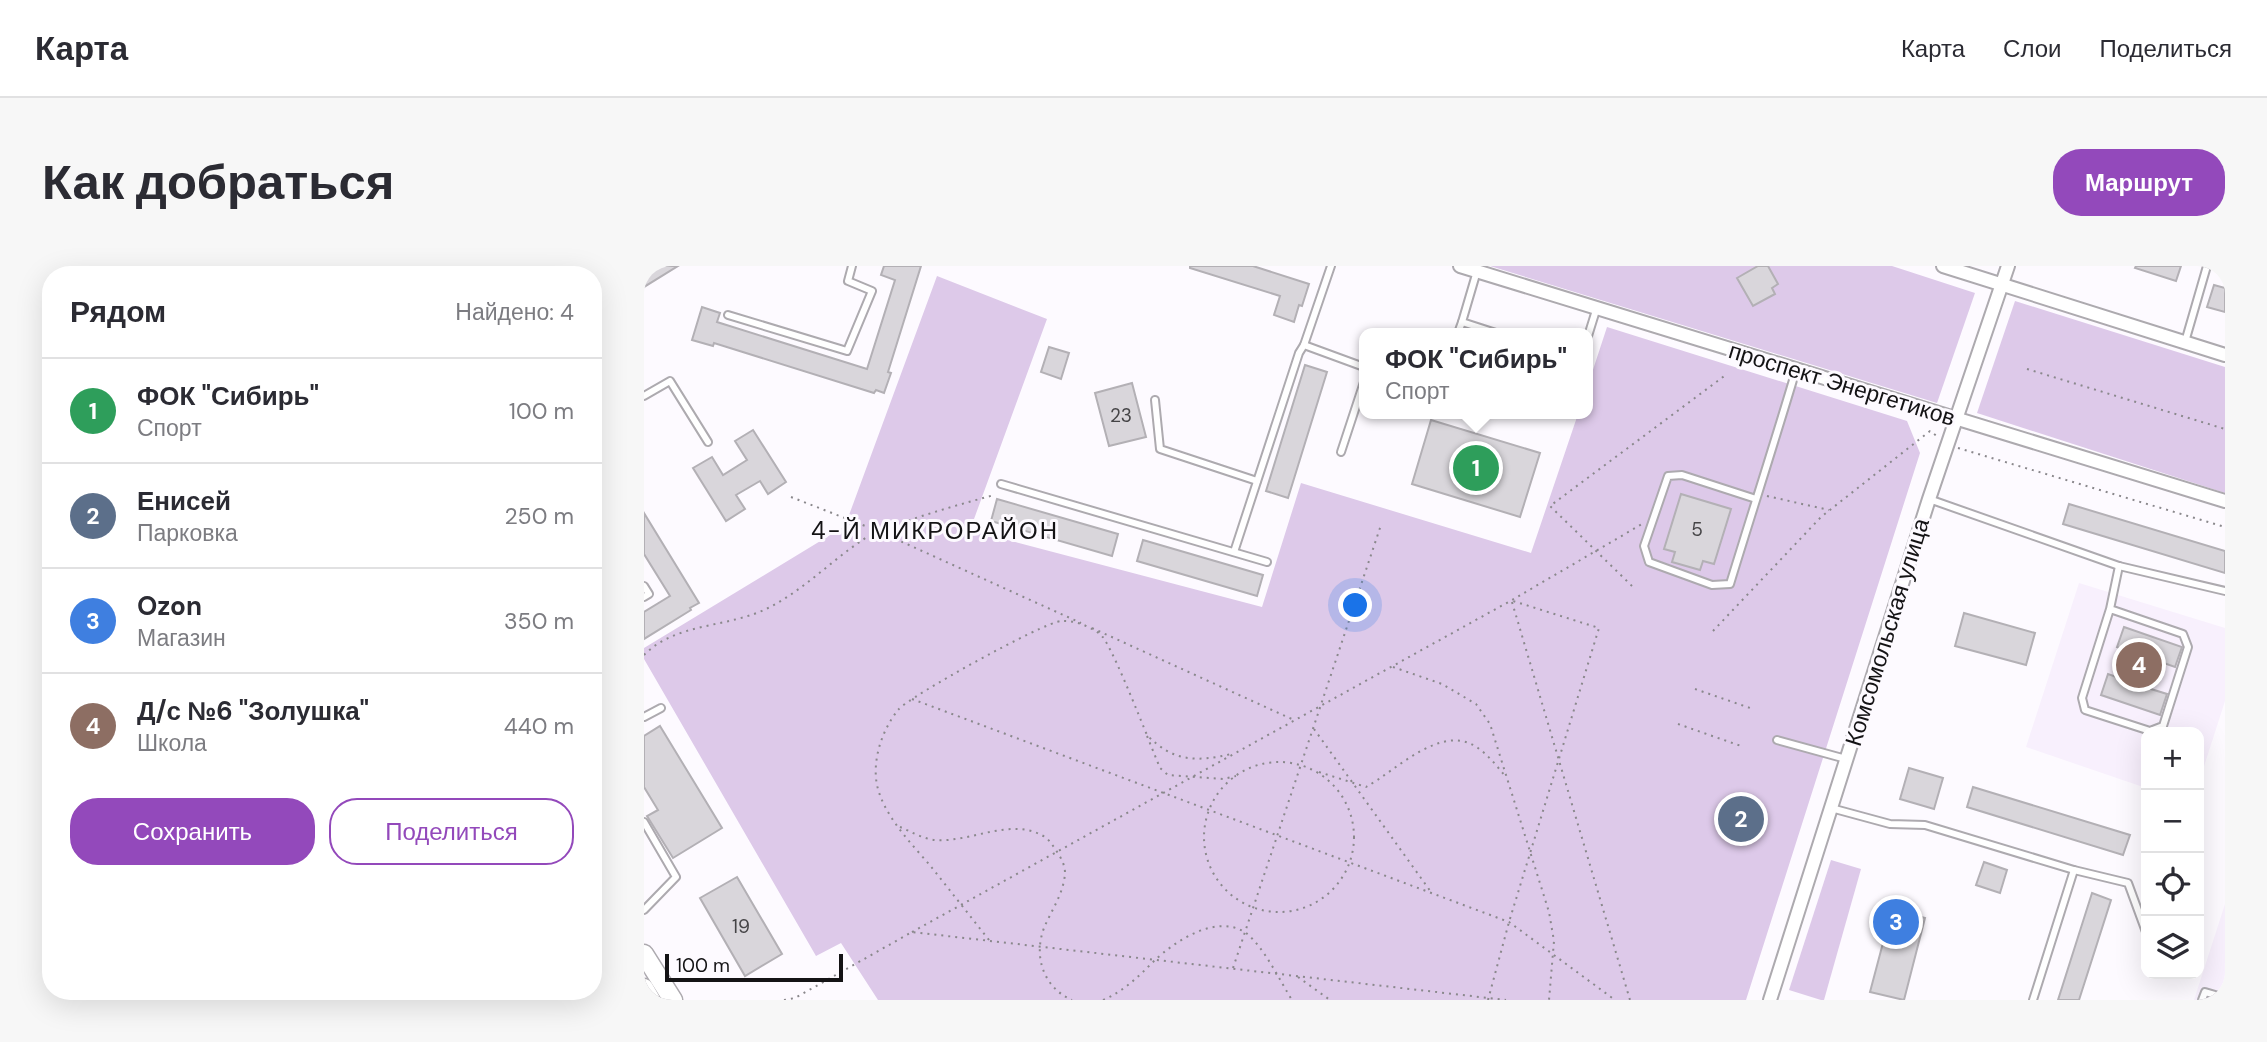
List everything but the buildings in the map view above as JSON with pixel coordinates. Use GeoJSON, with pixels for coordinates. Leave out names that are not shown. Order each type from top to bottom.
{"type":"FeatureCollection","features":[{"type":"Feature","properties":{"kind":"main road"},"geometry":{"type":"LineString","coordinates":[[644,954],[673,1000]]}},
{"type":"Feature","properties":{"kind":"main road"},"geometry":{"type":"LineString","coordinates":[[644,988],[651,1000]]}},
{"type":"Feature","properties":{"kind":"street","name":"проспект Энергетиков"},"geometry":{"type":"LineString","coordinates":[[1460,266],[2225,501]]}},
{"type":"Feature","properties":{"kind":"street"},"geometry":{"type":"LineString","coordinates":[[1943,266],[2225,355]]}},
{"type":"Feature","properties":{"kind":"street","name":"Комсомольская улица"},"geometry":{"type":"LineString","coordinates":[[1770,1000],[1928,499],[2008,266]]}},
{"type":"Feature","properties":{"kind":"lane"},"geometry":{"type":"LineString","coordinates":[[729,315],[847,351],[872,291],[848,281],[852,266]]}},
{"type":"Feature","properties":{"kind":"lane"},"geometry":{"type":"LineString","coordinates":[[1234,552],[1298,354],[1304,345],[1331,266]]}},
{"type":"Feature","properties":{"kind":"lane"},"geometry":{"type":"LineString","coordinates":[[2185,342],[2207,266]]}},
{"type":"Feature","properties":{"kind":"lane"},"geometry":{"type":"LineString","coordinates":[[1460,328],[1477,271]]}},
{"type":"Feature","properties":{"kind":"lane"},"geometry":{"type":"LineString","coordinates":[[1590,328],[1597,307]]}},
{"type":"Feature","properties":{"kind":"lane"},"geometry":{"type":"LineString","coordinates":[[1462,322],[1481,328]]}},
{"type":"Feature","properties":{"kind":"lane"},"geometry":{"type":"LineString","coordinates":[[1304,345],[1359,365]]}},
{"type":"Feature","properties":{"kind":"lane"},"geometry":{"type":"LineString","coordinates":[[1756,499],[1682,475],[1668,476],[1644,545],[1649,562],[1712,584],[1730,584],[1796,370]]}},
{"type":"Feature","properties":{"kind":"lane"},"geometry":{"type":"LineString","coordinates":[[644,396],[670,381],[708,442]]}},
{"type":"Feature","properties":{"kind":"lane"},"geometry":{"type":"LineString","coordinates":[[1341,452],[1359,397]]}},
{"type":"Feature","properties":{"kind":"lane"},"geometry":{"type":"LineString","coordinates":[[1156,400],[1160,449],[1257,481]]}},
{"type":"Feature","properties":{"kind":"lane"},"geometry":{"type":"LineString","coordinates":[[1001,484],[1267,562]]}},
{"type":"Feature","properties":{"kind":"lane"},"geometry":{"type":"LineString","coordinates":[[1928,499],[2119,566],[2225,591]]}},
{"type":"Feature","properties":{"kind":"lane"},"geometry":{"type":"LineString","coordinates":[[2110,609],[2183,634],[2188,647],[2163,726],[2150,731],[2085,710],[2082,698],[2110,609],[2119,566]]}},
{"type":"Feature","properties":{"kind":"lane"},"geometry":{"type":"LineString","coordinates":[[644,586],[649,594],[644,597]]}},
{"type":"Feature","properties":{"kind":"lane"},"geometry":{"type":"LineString","coordinates":[[644,717],[661,708]]}},
{"type":"Feature","properties":{"kind":"lane"},"geometry":{"type":"LineString","coordinates":[[1777,740],[1847,759]]}},
{"type":"Feature","properties":{"kind":"lane"},"geometry":{"type":"LineString","coordinates":[[1831,808],[1890,824],[1925,825],[2074,870],[2129,883],[2141,918]]}},
{"type":"Feature","properties":{"kind":"lane"},"geometry":{"type":"LineString","coordinates":[[644,822],[676,877],[644,910]]}},
{"type":"Feature","properties":{"kind":"lane"},"geometry":{"type":"LineString","coordinates":[[2033,1000],[2074,870]]}},
{"type":"Feature","properties":{"kind":"lane"},"geometry":{"type":"LineString","coordinates":[[2202,1000],[2205,992],[2225,998]]}},
{"type":"Feature","properties":{"kind":"path"},"geometry":{"type":"LineString","coordinates":[[2027,369],[2225,429]]}},
{"type":"Feature","properties":{"kind":"path"},"geometry":{"type":"LineString","coordinates":[[1632,586],[1550,506],[1727,374]]}},
{"type":"Feature","properties":{"kind":"path"},"geometry":{"type":"LineString","coordinates":[[644,655],[666,640],[686,631],[734,621],[766,609],[802,587],[878,531],[994,495]]}},
{"type":"Feature","properties":{"kind":"path"},"geometry":{"type":"LineString","coordinates":[[1766,496],[1829,510]]}},
{"type":"Feature","properties":{"kind":"path"},"geometry":{"type":"LineString","coordinates":[[791,497],[878,531],[1295,720]]}},
{"type":"Feature","properties":{"kind":"path"},"geometry":{"type":"LineString","coordinates":[[784,1000],[795,998],[1512,600],[1647,521]]}},
{"type":"Feature","properties":{"kind":"path"},"geometry":{"type":"LineString","coordinates":[[1233,969],[1381,525]]}},
{"type":"Feature","properties":{"kind":"path"},"geometry":{"type":"LineString","coordinates":[[1489,999],[1509,922],[1599,628],[1512,600]]}},
{"type":"Feature","properties":{"kind":"path"},"geometry":{"type":"LineString","coordinates":[[1512,600],[1630,1000]]}},
{"type":"Feature","properties":{"kind":"path"},"geometry":{"type":"LineString","coordinates":[[990,941],[899,826],[877,785],[878,749],[899,708],[912,699],[1047,624],[1060,621],[1083,624],[1103,636],[1160,768],[1168,775],[1223,779],[1237,776]]}},
{"type":"Feature","properties":{"kind":"path"},"geometry":{"type":"LineString","coordinates":[[1391,667],[1442,684],[1476,704],[1490,724],[1549,912],[1554,941],[1549,1000]]}},
{"type":"Feature","properties":{"kind":"path"},"geometry":{"type":"LineString","coordinates":[[1695,689],[1753,709]]}},
{"type":"Feature","properties":{"kind":"path"},"geometry":{"type":"LineString","coordinates":[[912,699],[1509,922],[1615,1000]]}},
{"type":"Feature","properties":{"kind":"path"},"geometry":{"type":"LineString","coordinates":[[1678,724],[1741,746]]}},
{"type":"Feature","properties":{"kind":"path"},"geometry":{"type":"LineString","coordinates":[[1314,727],[1432,893]]}},
{"type":"Feature","properties":{"kind":"path"},"geometry":{"type":"LineString","coordinates":[[1147,735],[1157,745],[1188,758],[1201,760],[1236,753]]}},
{"type":"Feature","properties":{"kind":"path"},"geometry":{"type":"LineString","coordinates":[[1316,771],[1334,785],[1347,803],[1354,825],[1354,847],[1347,871],[1332,891],[1312,905],[1289,912],[1265,911],[1242,902],[1223,887],[1210,866],[1204,842],[1207,818],[1216,797],[1231,780],[1250,768],[1272,762],[1294,764],[1316,771],[1354,784],[1366,787],[1423,750],[1450,739],[1478,747],[1506,776]]}},
{"type":"Feature","properties":{"kind":"path"},"geometry":{"type":"LineString","coordinates":[[899,826],[933,840],[1010,829],[1028,829],[1048,838],[1063,862],[1065,873],[1061,892],[1043,931],[1040,962],[1045,978],[1072,1000]]}},
{"type":"Feature","properties":{"kind":"path"},"geometry":{"type":"LineString","coordinates":[[1103,1000],[1120,992],[1143,974],[1155,960],[1188,936],[1215,925],[1224,925],[1245,932],[1259,947],[1293,1000]]}},
{"type":"Feature","properties":{"kind":"path"},"geometry":{"type":"LineString","coordinates":[[912,932],[1506,1000]]}},
{"type":"Feature","properties":{"kind":"path"},"geometry":{"type":"LineString","coordinates":[[1297,976],[1331,1000]]}},
{"type":"Feature","properties":{"kind":"shaded area"},"geometry":{"type":"Polygon","coordinates":[[[1490,266],[1892,266],[1975,293],[1937,403],[1490,266]]]}},
{"type":"Feature","properties":{"kind":"shaded area"},"geometry":{"type":"Polygon","coordinates":[[[937,276],[1047,319],[970,530],[1262,607],[1301,483],[1531,553],[1576,419],[1593,419],[1593,370],[1607,327],[1907,421],[1920,453],[1746,1000],[878,1000],[841,943],[816,956],[644,659],[644,648],[845,526],[937,276]]]}},
{"type":"Feature","properties":{"kind":"shaded area"},"geometry":{"type":"Polygon","coordinates":[[[2015,301],[2225,367],[2225,493],[1977,413],[2015,301]]]}},
{"type":"Feature","properties":{"kind":"shaded area"},"geometry":{"type":"Polygon","coordinates":[[[2079,583],[2225,628],[2225,701],[2204,766],[2204,727],[2141,727],[2141,786],[2026,747],[2079,583]]]}},
{"type":"Feature","properties":{"kind":"shaded area"},"geometry":{"type":"Polygon","coordinates":[[[1831,860],[1861,869],[1824,1000],[1821,1000],[1789,990],[1831,860]]]}},
{"type":"Feature","properties":{"kind":"shaded area"},"geometry":{"type":"Polygon","coordinates":[[[2225,904],[2225,1000],[2194,1000],[2201,979],[2204,979],[2204,969],[2225,904]]]}},
{"type":"Feature","properties":{"kind":"place","name":"ФОК \"Сибирь\""},"geometry":{"type":"Point","coordinates":[1476,468]}},
{"type":"Feature","properties":{"kind":"place","name":"Д/с №6 \"Золушка\""},"geometry":{"type":"Point","coordinates":[2139,665]}},
{"type":"Feature","properties":{"kind":"place","name":"Енисей"},"geometry":{"type":"Point","coordinates":[1741,819]}},
{"type":"Feature","properties":{"kind":"place","name":"Ozon"},"geometry":{"type":"Point","coordinates":[1896,922]}},
{"type":"Feature","properties":{"kind":"district","name":"4-Й МИКРОРАЙОН"},"geometry":{"type":"Point","coordinates":[935,531]}}]}
